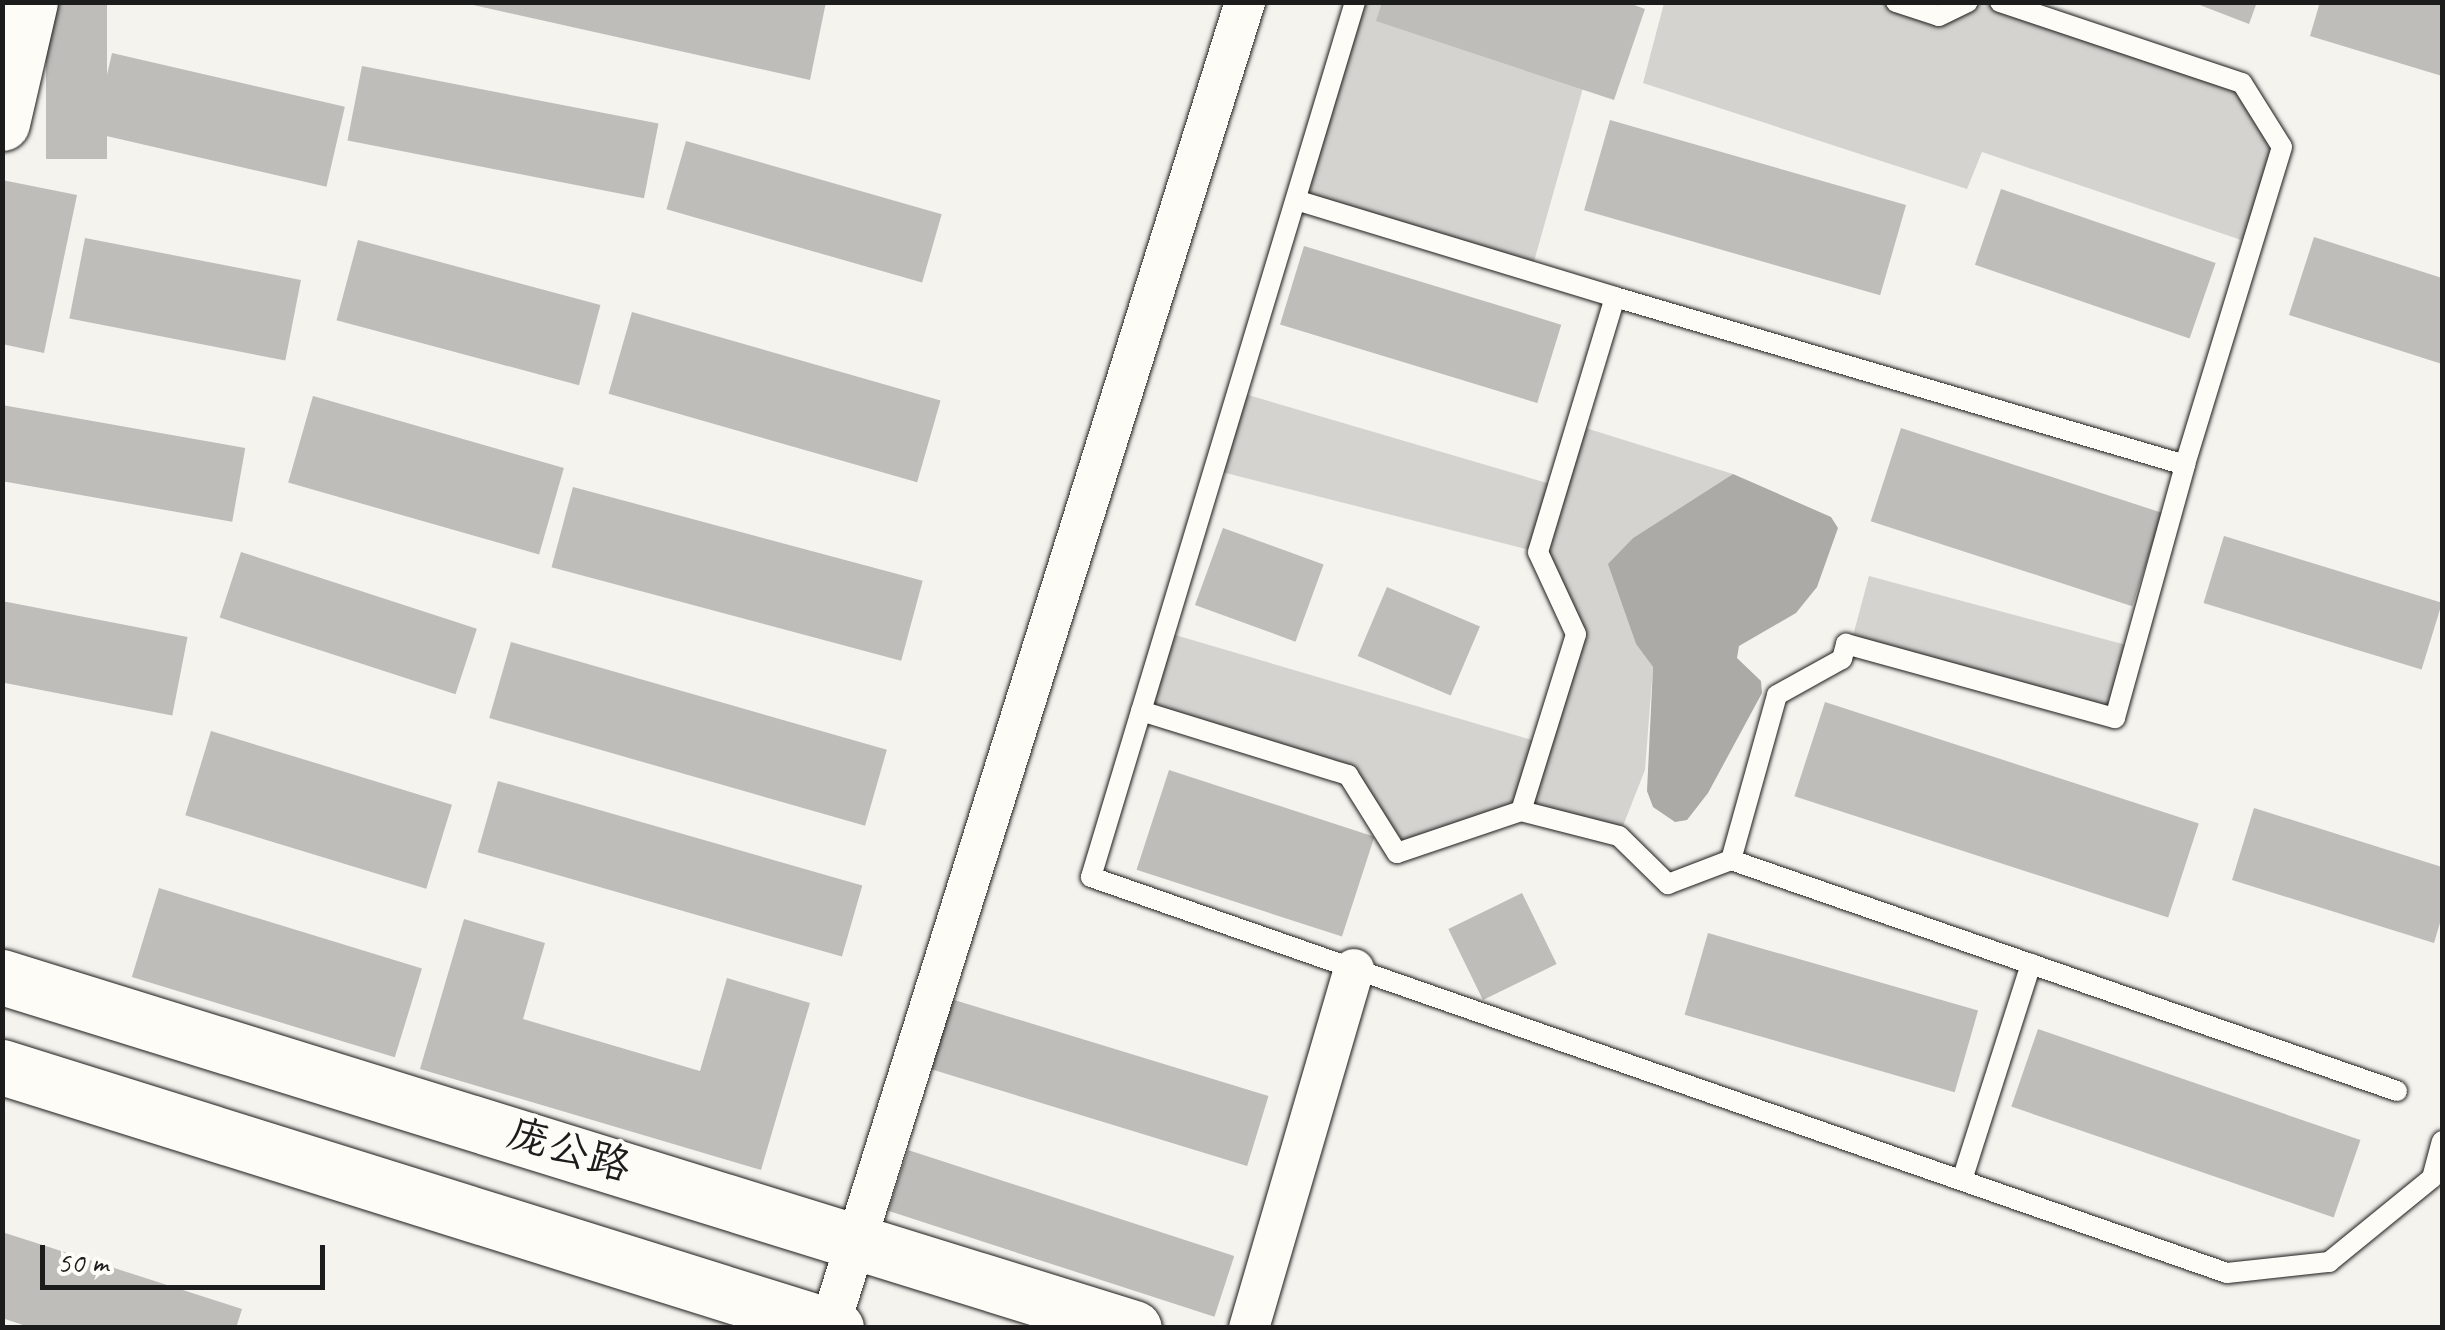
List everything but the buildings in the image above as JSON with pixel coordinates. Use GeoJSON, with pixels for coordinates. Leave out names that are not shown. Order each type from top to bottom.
{"type":"FeatureCollection","features":[{"type":"Feature","properties":{"kind":"main road"},"geometry":{"type":"LineString","coordinates":[[2,123],[30,2]]}},
{"type":"Feature","properties":{"kind":"main road","name":"庞公路"},"geometry":{"type":"LineString","coordinates":[[2,978],[858,1238],[1134,1328]]}},
{"type":"Feature","properties":{"kind":"main road"},"geometry":{"type":"LineString","coordinates":[[2,1067],[832,1327]]}},
{"type":"Feature","properties":{"kind":"street"},"geometry":{"type":"LineString","coordinates":[[832,1327],[1245,2]]}},
{"type":"Feature","properties":{"kind":"street"},"geometry":{"type":"LineString","coordinates":[[1249,1328],[1354,968]]}},
{"type":"Feature","properties":{"kind":"lane"},"geometry":{"type":"LineString","coordinates":[[1355,2],[1091,877],[2227,1273],[2329,1262],[2432,1178],[2442,1142]]}},
{"type":"Feature","properties":{"kind":"lane"},"geometry":{"type":"LineString","coordinates":[[1896,2],[1939,16],[1968,2]]}},
{"type":"Feature","properties":{"kind":"lane"},"geometry":{"type":"LineString","coordinates":[[1730,860],[1777,695],[1842,659],[1846,644],[2115,718],[2185,465],[2282,147],[2242,83],[2000,2]]}},
{"type":"Feature","properties":{"kind":"lane"},"geometry":{"type":"LineString","coordinates":[[1296,200],[2185,465]]}},
{"type":"Feature","properties":{"kind":"lane"},"geometry":{"type":"LineString","coordinates":[[1522,811],[1576,634],[1538,552],[1615,297]]}},
{"type":"Feature","properties":{"kind":"lane"},"geometry":{"type":"LineString","coordinates":[[1141,712],[1348,775],[1397,852],[1522,811],[1619,836],[1668,884],[1730,860],[2396,1092]]}},
{"type":"Feature","properties":{"kind":"lane"},"geometry":{"type":"LineString","coordinates":[[1962,1180],[2031,964]]}},
{"type":"Feature","properties":{"kind":"shaded area"},"geometry":{"type":"Polygon","coordinates":[[[1896,2],[1939,16],[1968,3],[2000,3],[2242,83],[2282,147],[2253,244],[1982,152],[1967,189],[1643,83],[1664,3],[1896,2]]]}},
{"type":"Feature","properties":{"kind":"shaded area"},"geometry":{"type":"Polygon","coordinates":[[[1355,3],[1607,3],[1531,272],[1296,200],[1355,3]]]}},
{"type":"Feature","properties":{"kind":"shaded area"},"geometry":{"type":"Polygon","coordinates":[[[1238,392],[1557,486],[1576,425],[1733,474],[1633,538],[1609,564],[1636,644],[1653,667],[1645,770],[1619,836],[1521,811],[1397,853],[1348,775],[1141,711],[1165,632],[1542,743],[1576,634],[1538,552],[1214,470],[1238,392]]]}},
{"type":"Feature","properties":{"kind":"shaded area"},"geometry":{"type":"Polygon","coordinates":[[[1733,474],[1831,517],[1838,528],[1817,587],[1796,613],[1739,646],[1737,658],[1761,681],[1762,693],[1708,793],[1687,820],[1675,822],[1653,807],[1647,791],[1653,667],[1636,644],[1608,564],[1633,538],[1733,474]]]}},
{"type":"Feature","properties":{"kind":"shaded area"},"geometry":{"type":"Polygon","coordinates":[[[1869,576],[2135,647],[2116,717],[1850,646],[1869,576]]]}}]}
